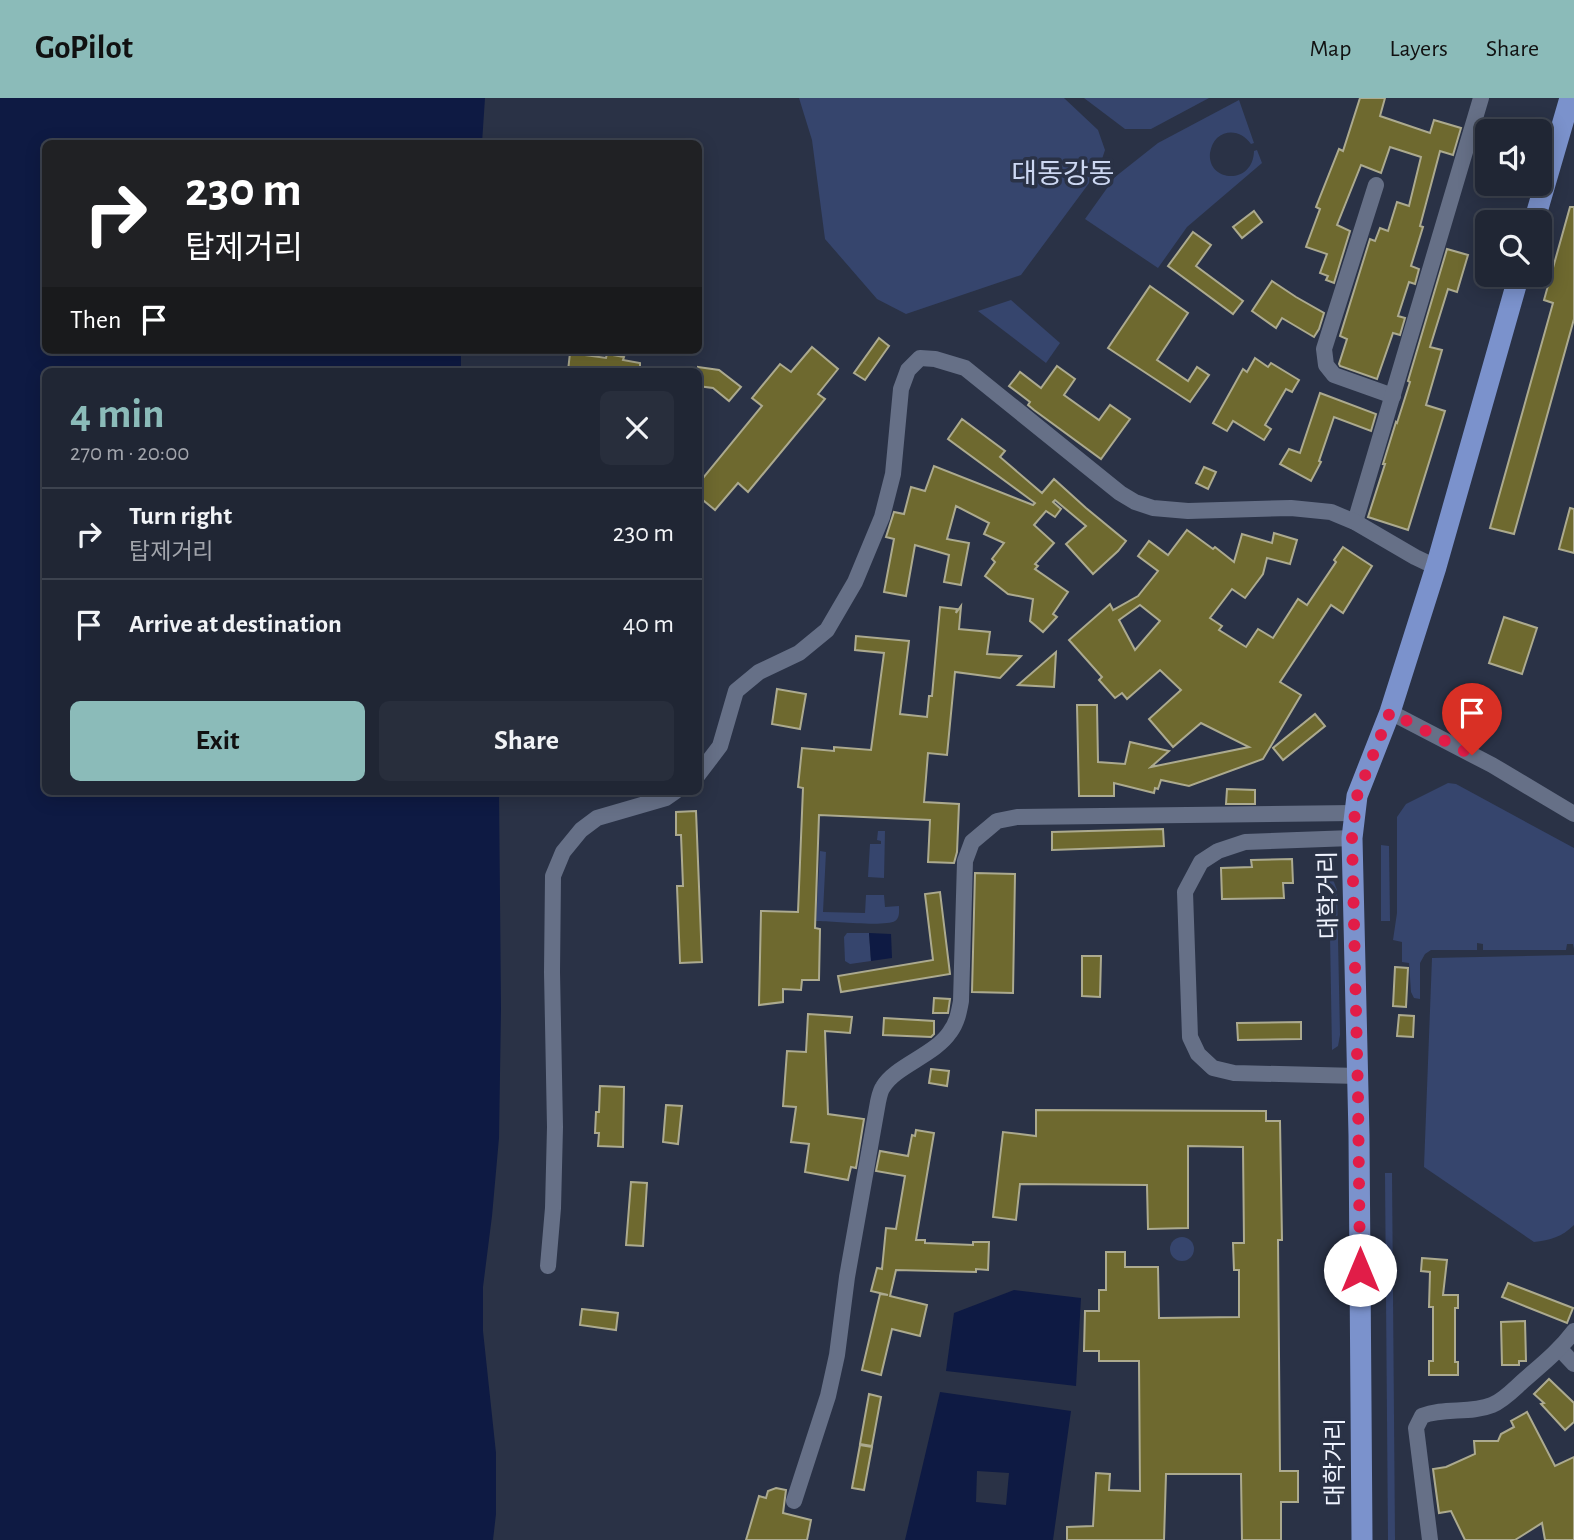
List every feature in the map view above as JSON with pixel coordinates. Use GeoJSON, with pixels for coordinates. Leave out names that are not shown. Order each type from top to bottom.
{"type":"FeatureCollection","features":[{"type":"Feature","properties":{"kind":"main road"},"geometry":{"type":"LineString","coordinates":[[1537,210],[1570,98]]}},
{"type":"Feature","properties":{"kind":"main road","name":"대학거리"},"geometry":{"type":"LineString","coordinates":[[1362,1540],[1358,1076],[1352,838],[1354,813],[1357,796],[1390,712],[1436,567],[1517,287]]}},
{"type":"Feature","properties":{"kind":"street"},"geometry":{"type":"LineString","coordinates":[[1355,522],[1481,98]]}},
{"type":"Feature","properties":{"kind":"street"},"geometry":{"type":"LineString","coordinates":[[1376,185],[1324,349],[1326,365],[1334,375],[1393,396]]}},
{"type":"Feature","properties":{"kind":"street"},"geometry":{"type":"LineString","coordinates":[[702,770],[720,746],[736,691],[759,672],[799,653],[827,630],[855,582],[882,517],[893,474],[901,390],[908,370],[920,358],[935,359],[965,368],[1120,493],[1135,502],[1153,508],[1188,511],[1291,508],[1331,512],[1355,522],[1436,567]]}},
{"type":"Feature","properties":{"kind":"street"},"geometry":{"type":"LineString","coordinates":[[1390,712],[1492,765],[1574,814]]}},
{"type":"Feature","properties":{"kind":"street"},"geometry":{"type":"LineString","coordinates":[[548,1266],[555,1127],[552,972],[554,876],[563,852],[581,830],[597,818],[670,795]]}},
{"type":"Feature","properties":{"kind":"street"},"geometry":{"type":"LineString","coordinates":[[794,1501],[828,1396],[837,1355],[847,1277],[883,1086],[897,1073],[934,1049],[944,1040],[956,1021],[961,1001],[965,861],[972,842],[998,821],[1017,817],[1354,813]]}},
{"type":"Feature","properties":{"kind":"street"},"geometry":{"type":"LineString","coordinates":[[1352,838],[1245,842],[1218,851],[1201,862],[1185,892],[1190,1037],[1198,1054],[1213,1068],[1234,1073],[1358,1076]]}},
{"type":"Feature","properties":{"kind":"street"},"geometry":{"type":"LineString","coordinates":[[1430,1540],[1416,1428],[1422,1416],[1431,1412],[1492,1405],[1560,1349],[1574,1331]]}},
{"type":"Feature","properties":{"kind":"street"},"geometry":{"type":"LineString","coordinates":[[1560,1349],[1574,1364]]}},
{"type":"Feature","properties":{"kind":"shaded area"},"geometry":{"type":"Polygon","coordinates":[[[0,98],[485,98],[482,140],[42,140],[42,354],[461,354],[461,368],[42,368],[42,795],[499,795],[499,1138],[483,1287],[483,1331],[496,1453],[496,1514],[493,1540],[0,1540],[0,98]]]}},
{"type":"Feature","properties":{"kind":"shaded area"},"geometry":{"type":"Polygon","coordinates":[[[799,98],[1064,98],[1098,130],[1105,150],[1098,171],[1021,275],[906,314],[877,299],[825,239],[812,140],[799,98]]]}},
{"type":"Feature","properties":{"kind":"shaded area"},"geometry":{"type":"Polygon","coordinates":[[[1084,98],[1209,98],[1151,129],[1125,129],[1084,98]]]}},
{"type":"Feature","properties":{"kind":"shaded area"},"geometry":{"type":"Polygon","coordinates":[[[1239,100],[1254,143],[1251,144],[1236,133],[1226,133],[1216,140],[1212,147],[1211,163],[1215,170],[1222,174],[1239,175],[1252,162],[1254,151],[1257,150],[1262,163],[1187,227],[1158,268],[1085,219],[1115,177],[1158,143],[1239,100]]]}},
{"type":"Feature","properties":{"kind":"shaded area"},"geometry":{"type":"Polygon","coordinates":[[[1011,300],[1060,343],[1046,363],[978,311],[1011,300]]]}},
{"type":"Feature","properties":{"kind":"shaded area"},"geometry":{"type":"Polygon","coordinates":[[[1448,783],[1456,784],[1574,848],[1574,949],[1573,944],[1567,944],[1566,950],[1483,950],[1483,944],[1477,943],[1477,950],[1431,950],[1420,963],[1420,999],[1414,998],[1411,992],[1409,963],[1402,962],[1402,942],[1393,940],[1397,913],[1397,817],[1406,804],[1448,783]]]}},
{"type":"Feature","properties":{"kind":"shaded area"},"geometry":{"type":"Polygon","coordinates":[[[878,831],[885,831],[884,878],[868,877],[870,844],[881,844],[881,841],[877,840],[878,831]]]}},
{"type":"Feature","properties":{"kind":"shaded area"},"geometry":{"type":"Polygon","coordinates":[[[1381,845],[1389,846],[1390,921],[1381,921],[1381,845]]]}},
{"type":"Feature","properties":{"kind":"shaded area"},"geometry":{"type":"Polygon","coordinates":[[[820,851],[826,852],[823,912],[865,913],[866,895],[884,895],[885,907],[899,906],[897,920],[881,924],[816,921],[820,851]]]}},
{"type":"Feature","properties":{"kind":"shaded area"},"geometry":{"type":"Polygon","coordinates":[[[1329,876],[1337,890],[1340,1035],[1338,1046],[1332,1050],[1329,876]]]}},
{"type":"Feature","properties":{"kind":"shaded area"},"geometry":{"type":"Polygon","coordinates":[[[847,933],[869,933],[871,961],[850,964],[845,961],[844,937],[847,933]]]}},
{"type":"Feature","properties":{"kind":"shaded area"},"geometry":{"type":"Polygon","coordinates":[[[869,933],[891,934],[892,958],[871,961],[869,933]]]}},
{"type":"Feature","properties":{"kind":"shaded area"},"geometry":{"type":"Polygon","coordinates":[[[1574,955],[1574,1225],[1555,1237],[1534,1242],[1424,1167],[1432,958],[1574,955]]]}},
{"type":"Feature","properties":{"kind":"shaded area"},"geometry":{"type":"Polygon","coordinates":[[[1385,1173],[1392,1173],[1395,1540],[1388,1540],[1385,1173]]]}},
{"type":"Feature","properties":{"kind":"shaded area"},"geometry":{"type":"Polygon","coordinates":[[[1182,1237],[1193,1244],[1194,1249],[1187,1260],[1182,1261],[1171,1254],[1170,1249],[1177,1238],[1182,1237]]]}},
{"type":"Feature","properties":{"kind":"shaded area"},"geometry":{"type":"Polygon","coordinates":[[[1014,1290],[1081,1298],[1076,1386],[946,1371],[954,1313],[1014,1290]]]}},
{"type":"Feature","properties":{"kind":"shaded area"},"geometry":{"type":"Polygon","coordinates":[[[940,1392],[1071,1411],[1053,1540],[905,1540],[940,1392]],[[977,1471],[976,1502],[1006,1505],[1009,1473],[977,1471]]]}},
{"type":"Feature","properties":{"kind":"building"},"geometry":{"type":"Polygon","coordinates":[[[1360,98],[1385,98],[1380,116],[1430,133],[1434,120],[1461,128],[1453,155],[1440,151],[1411,266],[1419,269],[1415,284],[1409,282],[1398,316],[1405,318],[1400,335],[1393,333],[1377,379],[1340,366],[1347,339],[1340,336],[1370,239],[1375,241],[1380,228],[1388,231],[1397,202],[1409,206],[1421,157],[1390,147],[1381,173],[1361,165],[1337,225],[1350,231],[1334,283],[1326,280],[1328,276],[1320,273],[1327,254],[1306,247],[1320,209],[1316,207],[1339,149],[1343,151],[1360,98]]]}},
{"type":"Feature","properties":{"kind":"building"},"geometry":{"type":"Polygon","coordinates":[[[1570,207],[1574,207],[1574,319],[1514,534],[1490,528],[1553,303],[1544,300],[1548,287],[1552,287],[1552,271],[1570,207]]]}},
{"type":"Feature","properties":{"kind":"building"},"geometry":{"type":"Polygon","coordinates":[[[1254,211],[1262,222],[1242,238],[1233,227],[1254,211]]]}},
{"type":"Feature","properties":{"kind":"building"},"geometry":{"type":"Polygon","coordinates":[[[1193,232],[1211,245],[1196,266],[1243,301],[1233,314],[1168,266],[1193,232]]]}},
{"type":"Feature","properties":{"kind":"building"},"geometry":{"type":"Polygon","coordinates":[[[1447,249],[1468,255],[1457,292],[1448,289],[1430,347],[1442,350],[1426,405],[1445,411],[1408,530],[1368,517],[1410,382],[1408,381],[1447,249]]]}},
{"type":"Feature","properties":{"kind":"building"},"geometry":{"type":"Polygon","coordinates":[[[1272,281],[1324,313],[1314,337],[1282,318],[1276,328],[1252,311],[1272,281]]]}},
{"type":"Feature","properties":{"kind":"building"},"geometry":{"type":"Polygon","coordinates":[[[1150,286],[1188,313],[1157,360],[1188,381],[1197,367],[1209,375],[1190,402],[1108,348],[1150,286]]]}},
{"type":"Feature","properties":{"kind":"building"},"geometry":{"type":"Polygon","coordinates":[[[879,338],[889,346],[865,380],[854,373],[879,338]]]}},
{"type":"Feature","properties":{"kind":"building"},"geometry":{"type":"Polygon","coordinates":[[[812,347],[838,369],[818,394],[825,399],[748,492],[738,483],[715,510],[702,499],[702,479],[762,406],[752,398],[780,364],[791,372],[812,347]]]}},
{"type":"Feature","properties":{"kind":"building"},"geometry":{"type":"Polygon","coordinates":[[[570,354],[606,358],[607,354],[640,363],[640,368],[568,368],[570,354]]]}},
{"type":"Feature","properties":{"kind":"building"},"geometry":{"type":"Polygon","coordinates":[[[1255,358],[1268,367],[1271,363],[1299,380],[1292,392],[1286,389],[1265,425],[1271,429],[1264,440],[1233,421],[1227,431],[1213,423],[1243,369],[1247,372],[1255,358]]]}},
{"type":"Feature","properties":{"kind":"building"},"geometry":{"type":"Polygon","coordinates":[[[1057,366],[1075,379],[1064,395],[1099,420],[1110,405],[1130,419],[1101,459],[1034,410],[1028,405],[1030,402],[1009,386],[1020,372],[1041,388],[1057,366]]]}},
{"type":"Feature","properties":{"kind":"building"},"geometry":{"type":"Polygon","coordinates":[[[698,367],[719,370],[741,387],[729,401],[713,388],[702,387],[702,368],[698,367]]]}},
{"type":"Feature","properties":{"kind":"building"},"geometry":{"type":"Polygon","coordinates":[[[1320,393],[1376,414],[1371,431],[1334,417],[1319,461],[1321,462],[1311,481],[1280,464],[1289,449],[1300,453],[1320,393]]]}},
{"type":"Feature","properties":{"kind":"building"},"geometry":{"type":"Polygon","coordinates":[[[962,419],[1005,451],[1000,457],[1042,493],[1054,479],[1126,541],[1093,574],[1066,544],[1086,526],[1055,500],[1053,502],[1061,509],[1055,517],[1046,511],[1034,525],[1054,543],[1035,564],[1038,566],[1035,569],[1068,592],[1053,614],[1057,617],[1043,632],[1030,621],[1033,599],[1008,594],[985,576],[995,562],[992,559],[1004,543],[984,534],[989,523],[956,506],[947,539],[969,543],[961,585],[944,582],[949,555],[915,545],[906,596],[884,592],[894,539],[886,537],[894,512],[904,514],[911,487],[925,491],[934,466],[1033,505],[1035,503],[948,439],[962,419]]]}},
{"type":"Feature","properties":{"kind":"building"},"geometry":{"type":"Polygon","coordinates":[[[1204,467],[1216,472],[1208,489],[1196,483],[1204,467]]]}},
{"type":"Feature","properties":{"kind":"building"},"geometry":{"type":"Polygon","coordinates":[[[1570,508],[1574,509],[1574,553],[1559,549],[1570,508]]]}},
{"type":"Feature","properties":{"kind":"building"},"geometry":{"type":"Polygon","coordinates":[[[1187,530],[1234,562],[1242,534],[1272,543],[1274,533],[1297,540],[1290,564],[1267,558],[1263,574],[1245,598],[1232,589],[1210,618],[1222,626],[1219,630],[1246,647],[1258,629],[1273,638],[1298,599],[1307,605],[1343,547],[1372,566],[1343,613],[1331,605],[1280,682],[1301,695],[1263,759],[1189,786],[1161,780],[1154,793],[1114,783],[1114,796],[1079,796],[1077,705],[1097,705],[1098,762],[1125,764],[1130,742],[1169,751],[1151,767],[1249,747],[1201,723],[1173,747],[1149,719],[1181,690],[1160,670],[1127,699],[1122,693],[1115,698],[1099,680],[1102,677],[1069,640],[1110,604],[1113,610],[1138,596],[1158,571],[1138,556],[1149,541],[1168,555],[1187,530]],[[1140,605],[1119,620],[1135,650],[1160,621],[1140,605]]]}},
{"type":"Feature","properties":{"kind":"building"},"geometry":{"type":"Polygon","coordinates":[[[961,606],[959,629],[990,632],[987,654],[1021,656],[1000,678],[955,672],[947,755],[928,753],[924,802],[959,804],[954,863],[928,862],[930,820],[819,815],[815,928],[820,929],[819,980],[802,980],[801,990],[783,989],[783,1002],[759,1005],[761,911],[798,912],[803,788],[798,787],[802,748],[871,750],[884,653],[855,650],[856,636],[909,641],[900,714],[927,717],[929,696],[932,696],[940,607],[957,609],[956,613],[961,606]]]}},
{"type":"Feature","properties":{"kind":"building"},"geometry":{"type":"Polygon","coordinates":[[[1504,617],[1537,628],[1522,674],[1489,663],[1504,617]]]}},
{"type":"Feature","properties":{"kind":"building"},"geometry":{"type":"Polygon","coordinates":[[[1056,652],[1054,687],[1018,685],[1056,652]]]}},
{"type":"Feature","properties":{"kind":"building"},"geometry":{"type":"Polygon","coordinates":[[[777,689],[806,694],[800,729],[772,724],[777,689]]]}},
{"type":"Feature","properties":{"kind":"building"},"geometry":{"type":"Polygon","coordinates":[[[1315,714],[1325,726],[1283,760],[1273,748],[1315,714]]]}},
{"type":"Feature","properties":{"kind":"building"},"geometry":{"type":"Polygon","coordinates":[[[1227,789],[1255,790],[1255,804],[1226,804],[1227,789]]]}},
{"type":"Feature","properties":{"kind":"building"},"geometry":{"type":"Polygon","coordinates":[[[696,811],[702,962],[680,963],[677,886],[683,886],[681,835],[676,835],[676,812],[696,811]]]}},
{"type":"Feature","properties":{"kind":"building"},"geometry":{"type":"Polygon","coordinates":[[[1163,829],[1164,846],[1052,850],[1052,832],[1163,829]]]}},
{"type":"Feature","properties":{"kind":"building"},"geometry":{"type":"Polygon","coordinates":[[[1292,859],[1293,883],[1283,883],[1284,898],[1222,899],[1221,868],[1252,867],[1251,860],[1292,859]]]}},
{"type":"Feature","properties":{"kind":"building"},"geometry":{"type":"Polygon","coordinates":[[[975,873],[1015,874],[1013,993],[972,992],[975,873]]]}},
{"type":"Feature","properties":{"kind":"building"},"geometry":{"type":"Polygon","coordinates":[[[940,892],[950,974],[841,992],[838,976],[933,960],[925,894],[940,892]]]}},
{"type":"Feature","properties":{"kind":"building"},"geometry":{"type":"Polygon","coordinates":[[[1082,956],[1101,956],[1100,997],[1082,996],[1082,956]]]}},
{"type":"Feature","properties":{"kind":"building"},"geometry":{"type":"Polygon","coordinates":[[[1395,967],[1408,968],[1406,1007],[1393,1006],[1395,967]]]}},
{"type":"Feature","properties":{"kind":"building"},"geometry":{"type":"Polygon","coordinates":[[[934,998],[950,999],[948,1013],[933,1013],[934,998]]]}},
{"type":"Feature","properties":{"kind":"building"},"geometry":{"type":"Polygon","coordinates":[[[808,1014],[852,1017],[850,1033],[825,1031],[828,1114],[864,1119],[856,1168],[851,1167],[848,1180],[805,1172],[809,1144],[791,1142],[796,1107],[783,1106],[787,1051],[806,1052],[808,1014]]]}},
{"type":"Feature","properties":{"kind":"building"},"geometry":{"type":"Polygon","coordinates":[[[1399,1015],[1414,1016],[1413,1037],[1397,1036],[1399,1015]]]}},
{"type":"Feature","properties":{"kind":"building"},"geometry":{"type":"Polygon","coordinates":[[[884,1018],[934,1021],[934,1034],[931,1037],[883,1035],[884,1018]]]}},
{"type":"Feature","properties":{"kind":"building"},"geometry":{"type":"Polygon","coordinates":[[[1301,1022],[1301,1039],[1238,1040],[1237,1023],[1301,1022]]]}},
{"type":"Feature","properties":{"kind":"building"},"geometry":{"type":"Polygon","coordinates":[[[931,1069],[949,1071],[947,1086],[929,1083],[931,1069]]]}},
{"type":"Feature","properties":{"kind":"building"},"geometry":{"type":"Polygon","coordinates":[[[600,1086],[624,1087],[623,1147],[598,1146],[599,1133],[595,1133],[600,1086]]]}},
{"type":"Feature","properties":{"kind":"building"},"geometry":{"type":"Polygon","coordinates":[[[666,1105],[682,1106],[678,1144],[663,1142],[666,1105]]]}},
{"type":"Feature","properties":{"kind":"building"},"geometry":{"type":"Polygon","coordinates":[[[1036,1110],[1266,1111],[1266,1121],[1280,1121],[1280,1471],[1298,1471],[1298,1502],[1281,1502],[1281,1540],[1242,1540],[1241,1474],[1166,1474],[1164,1540],[1067,1540],[1067,1527],[1093,1526],[1096,1473],[1110,1474],[1109,1490],[1140,1491],[1139,1361],[1099,1361],[1099,1351],[1084,1351],[1085,1311],[1099,1311],[1099,1290],[1106,1290],[1106,1252],[1125,1252],[1125,1267],[1158,1267],[1159,1318],[1239,1317],[1239,1270],[1234,1270],[1233,1243],[1244,1243],[1243,1147],[1188,1146],[1188,1228],[1148,1229],[1147,1185],[1020,1184],[1016,1220],[993,1217],[1003,1132],[1036,1136],[1036,1110]]]}},
{"type":"Feature","properties":{"kind":"building"},"geometry":{"type":"Polygon","coordinates":[[[916,1130],[934,1133],[916,1240],[925,1240],[925,1243],[973,1245],[973,1242],[989,1242],[988,1270],[896,1270],[890,1296],[927,1305],[920,1336],[892,1329],[881,1375],[862,1370],[880,1294],[888,1295],[871,1291],[877,1268],[882,1269],[886,1228],[896,1229],[905,1176],[876,1171],[880,1151],[908,1156],[912,1135],[915,1136],[916,1130]]]}},
{"type":"Feature","properties":{"kind":"building"},"geometry":{"type":"Polygon","coordinates":[[[631,1182],[647,1183],[643,1246],[626,1245],[631,1182]]]}},
{"type":"Feature","properties":{"kind":"building"},"geometry":{"type":"Polygon","coordinates":[[[1422,1258],[1447,1260],[1443,1295],[1458,1295],[1458,1308],[1455,1308],[1455,1362],[1458,1362],[1458,1375],[1429,1375],[1429,1361],[1433,1361],[1433,1307],[1429,1307],[1430,1272],[1421,1271],[1422,1258]]]}},
{"type":"Feature","properties":{"kind":"building"},"geometry":{"type":"Polygon","coordinates":[[[1508,1283],[1573,1308],[1567,1323],[1502,1297],[1508,1283]]]}},
{"type":"Feature","properties":{"kind":"building"},"geometry":{"type":"Polygon","coordinates":[[[582,1309],[618,1313],[616,1330],[580,1325],[582,1309]]]}},
{"type":"Feature","properties":{"kind":"building"},"geometry":{"type":"Polygon","coordinates":[[[1525,1321],[1526,1361],[1519,1361],[1519,1365],[1502,1365],[1501,1322],[1525,1321]]]}},
{"type":"Feature","properties":{"kind":"building"},"geometry":{"type":"Polygon","coordinates":[[[1549,1379],[1574,1403],[1574,1422],[1565,1430],[1534,1394],[1549,1379]]]}},
{"type":"Feature","properties":{"kind":"building"},"geometry":{"type":"Polygon","coordinates":[[[869,1394],[881,1397],[872,1446],[860,1444],[869,1394]]]}},
{"type":"Feature","properties":{"kind":"building"},"geometry":{"type":"Polygon","coordinates":[[[1527,1412],[1555,1466],[1574,1457],[1574,1540],[1545,1540],[1542,1523],[1515,1540],[1465,1540],[1451,1511],[1439,1513],[1433,1469],[1446,1467],[1475,1454],[1474,1441],[1498,1441],[1501,1434],[1514,1427],[1511,1421],[1527,1412]]]}},
{"type":"Feature","properties":{"kind":"building"},"geometry":{"type":"Polygon","coordinates":[[[860,1445],[872,1447],[864,1490],[852,1488],[860,1445]]]}},
{"type":"Feature","properties":{"kind":"building"},"geometry":{"type":"Polygon","coordinates":[[[776,1488],[786,1490],[783,1513],[811,1520],[807,1540],[746,1540],[759,1496],[766,1498],[768,1491],[776,1488]]]}},
{"type":"Feature","properties":{"kind":"district","name":"대동강동"},"geometry":{"type":"Point","coordinates":[1063,173]}},
{"type":"Feature","properties":{"kind":"route"},"geometry":{"type":"LineString","coordinates":[[1360,1270],[1352,838],[1357,796],[1390,712],[1472,755]]}}]}
